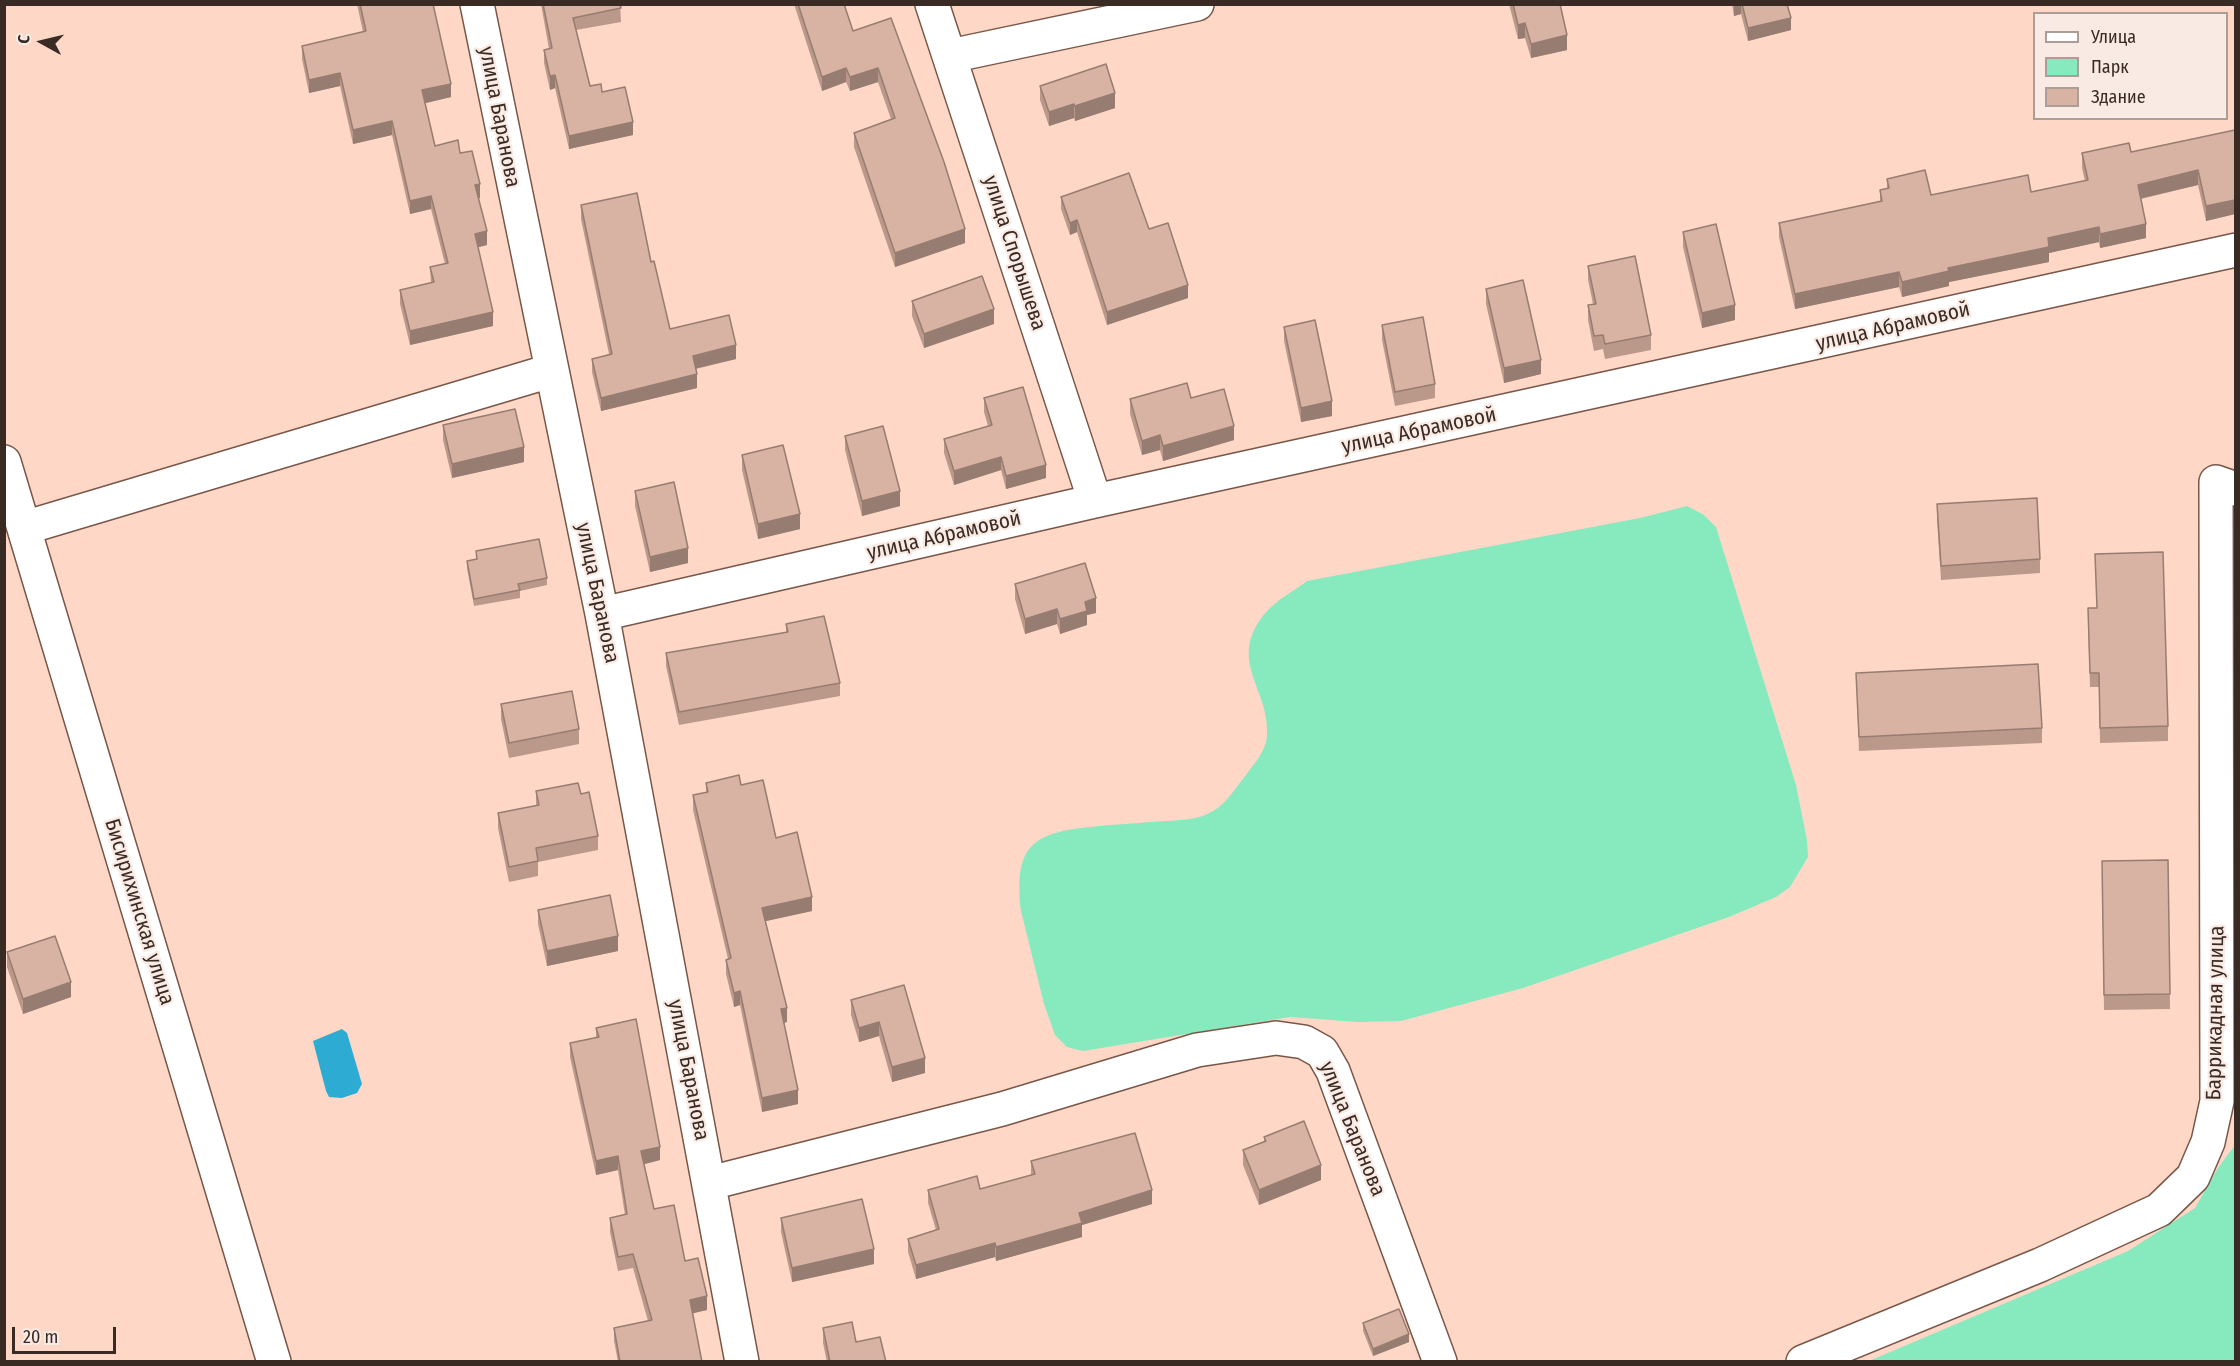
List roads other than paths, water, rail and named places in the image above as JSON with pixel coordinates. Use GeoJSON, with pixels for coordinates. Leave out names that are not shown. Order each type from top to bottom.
{"type":"FeatureCollection","features":[{"type":"Feature","properties":{"kind":"street","name":"улица Баранова"},"geometry":{"type":"LineString","coordinates":[[477,4],[550,371],[602,614],[742,1362]]}},
{"type":"Feature","properties":{"kind":"street","name":"улица Спорышева"},"geometry":{"type":"LineString","coordinates":[[932,4],[1095,501]]}},
{"type":"Feature","properties":{"kind":"street"},"geometry":{"type":"LineString","coordinates":[[950,56],[1197,4]]}},
{"type":"Feature","properties":{"kind":"street","name":"улица Абрамовой"},"geometry":{"type":"LineString","coordinates":[[602,614],[1095,501],[2235,250]]}},
{"type":"Feature","properties":{"kind":"street"},"geometry":{"type":"LineString","coordinates":[[15,515],[550,371]]}},
{"type":"Feature","properties":{"kind":"street","name":"Бисирихинская улица"},"geometry":{"type":"LineString","coordinates":[[4,462],[15,515],[274,1362]]}},
{"type":"Feature","properties":{"kind":"street","name":"Баррикадная улица"},"geometry":{"type":"LineString","coordinates":[[1803,1362],[2040,1265],[2159,1210],[2193,1177],[2208,1142],[2217,1101],[2226,486]]}},
{"type":"Feature","properties":{"kind":"street","name":"улица Баранова"},"geometry":{"type":"LineString","coordinates":[[710,1183],[1002,1109],[1197,1050],[1276,1038],[1304,1042],[1322,1052],[1333,1071],[1440,1362]]}},
{"type":"Feature","properties":{"kind":"water"},"geometry":{"type":"Polygon","coordinates":[[[342,1029],[347,1033],[362,1084],[357,1093],[342,1098],[329,1097],[313,1041],[342,1029]]]}}]}
